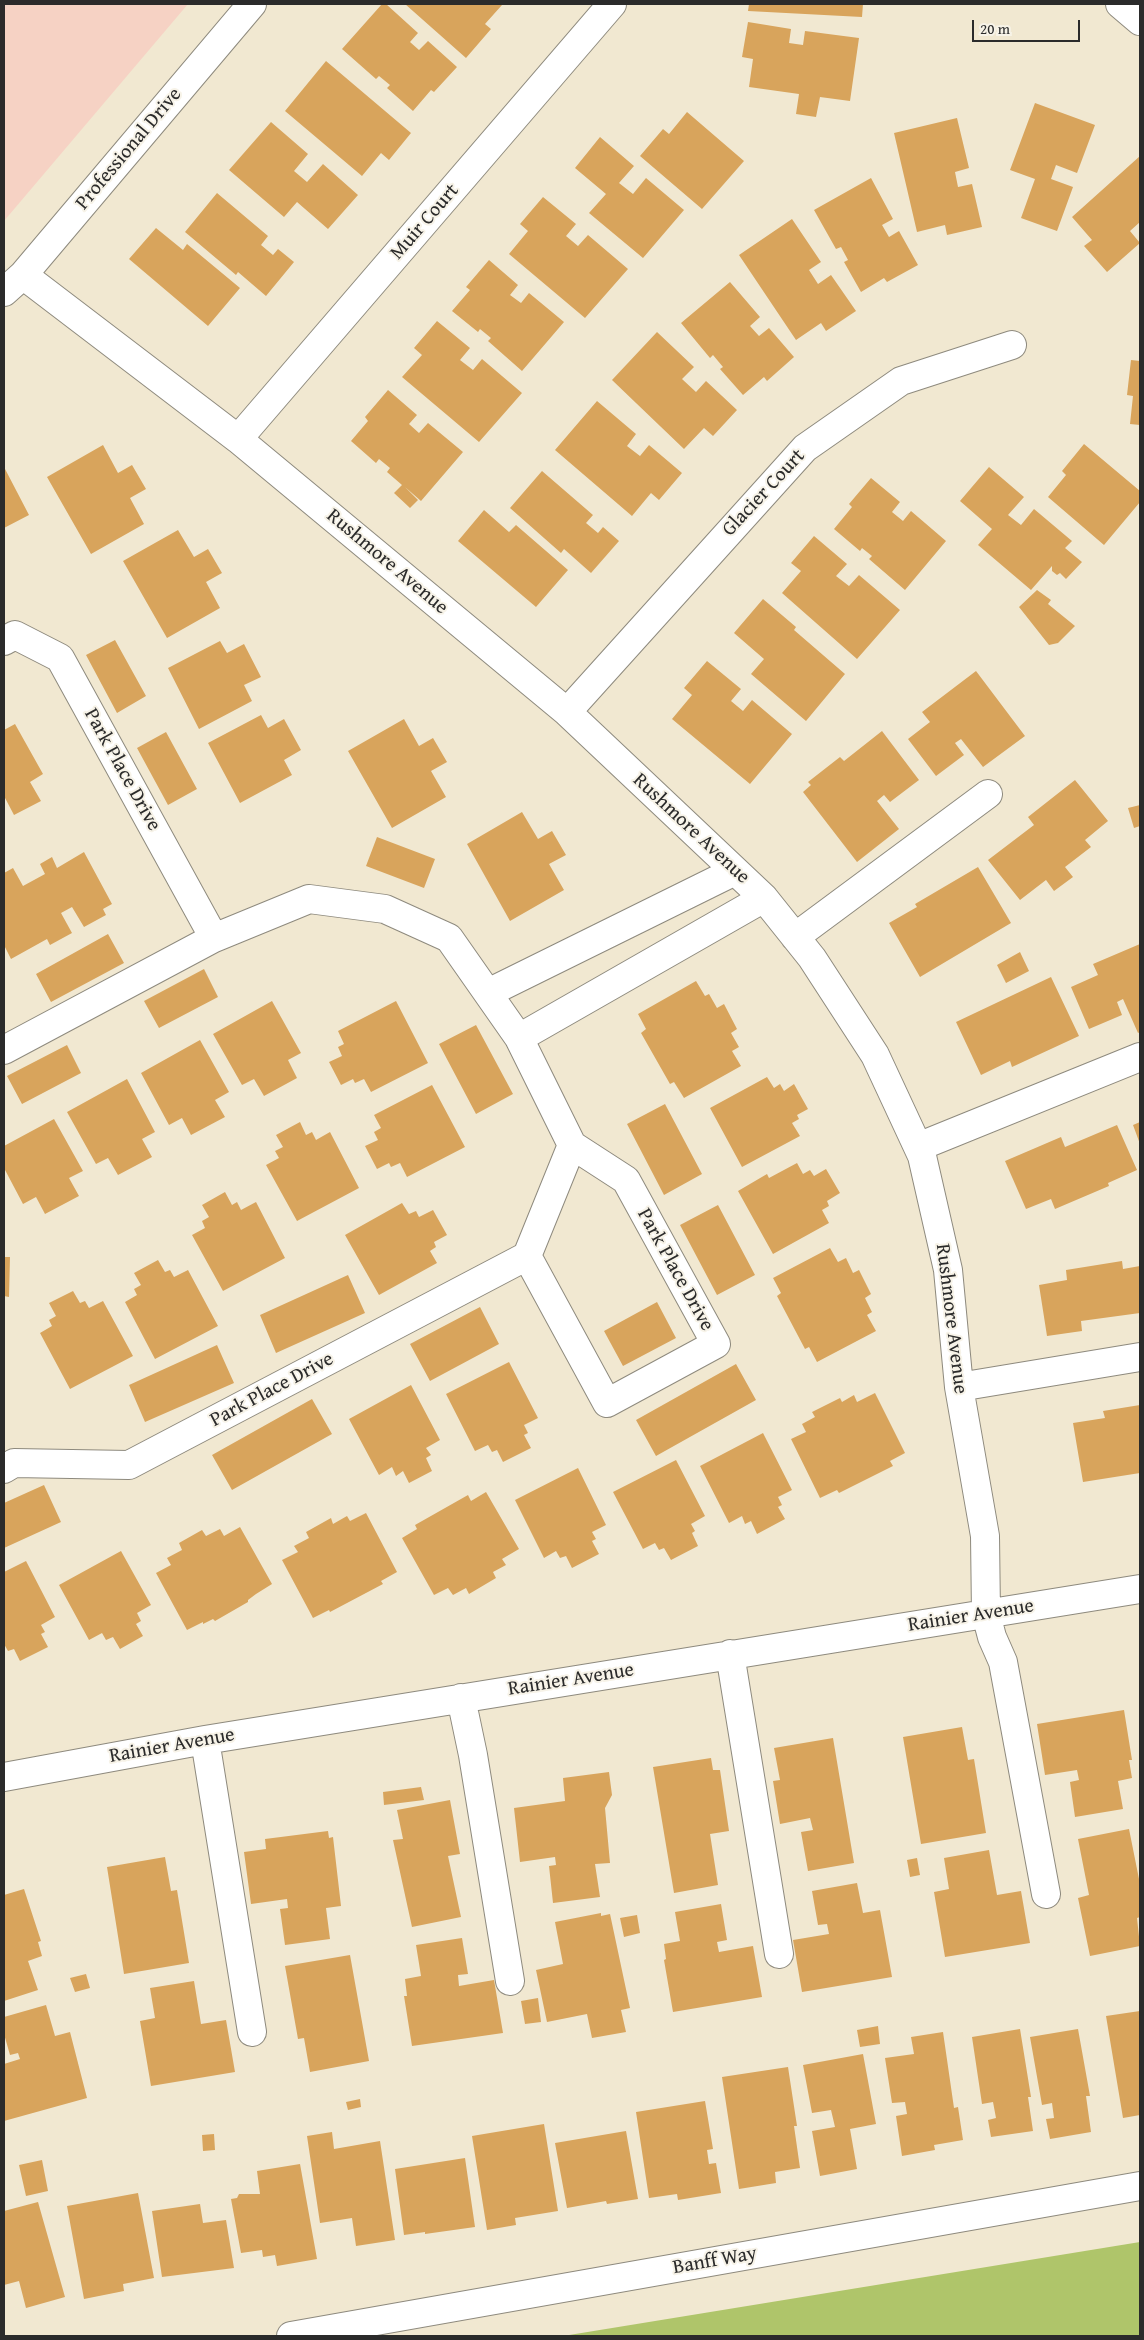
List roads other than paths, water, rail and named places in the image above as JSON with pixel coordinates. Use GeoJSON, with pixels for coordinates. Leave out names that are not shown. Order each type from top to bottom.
{"type":"FeatureCollection","features":[{"type":"Feature","properties":{"kind":"street","name":"Professional Drive"},"geometry":{"type":"LineString","coordinates":[[14,284],[252,4]]}},
{"type":"Feature","properties":{"kind":"street","name":"Muir Court"},"geometry":{"type":"LineString","coordinates":[[238,439],[612,4]]}},
{"type":"Feature","properties":{"kind":"street"},"geometry":{"type":"LineString","coordinates":[[1120,4],[1140,21]]}},
{"type":"Feature","properties":{"kind":"street","name":"Rushmore Avenue"},"geometry":{"type":"LineString","coordinates":[[14,284],[238,439],[567,712],[764,898],[812,958],[875,1055],[922,1156],[948,1270],[959,1387],[985,1536],[986,1614],[1006,1675],[1046,1894]]}},
{"type":"Feature","properties":{"kind":"street","name":"Glacier Court"},"geometry":{"type":"LineString","coordinates":[[567,712],[805,448],[901,382],[1012,345]]}},
{"type":"Feature","properties":{"kind":"street","name":"Park Place Drive"},"geometry":{"type":"LineString","coordinates":[[4,641],[15,635],[60,658],[214,938]]}},
{"type":"Feature","properties":{"kind":"street"},"geometry":{"type":"LineString","coordinates":[[795,938],[988,794]]}},
{"type":"Feature","properties":{"kind":"street"},"geometry":{"type":"LineString","coordinates":[[488,993],[735,871]]}},
{"type":"Feature","properties":{"kind":"street"},"geometry":{"type":"LineString","coordinates":[[519,1038],[764,898]]}},
{"type":"Feature","properties":{"kind":"street"},"geometry":{"type":"LineString","coordinates":[[4,1050],[214,938],[309,899],[385,909],[449,938],[519,1038],[572,1145],[526,1256]]}},
{"type":"Feature","properties":{"kind":"street"},"geometry":{"type":"LineString","coordinates":[[918,1147],[1140,1057]]}},
{"type":"Feature","properties":{"kind":"street","name":"Park Place Drive"},"geometry":{"type":"LineString","coordinates":[[4,1468],[14,1463],[129,1466],[526,1256],[607,1403],[716,1344],[626,1180],[572,1145]]}},
{"type":"Feature","properties":{"kind":"street"},"geometry":{"type":"LineString","coordinates":[[959,1387],[1140,1357]]}},
{"type":"Feature","properties":{"kind":"street","name":"Rainier Avenue"},"geometry":{"type":"LineString","coordinates":[[4,1777],[205,1740],[1140,1589]]}},
{"type":"Feature","properties":{"kind":"street"},"geometry":{"type":"LineString","coordinates":[[730,1654],[779,1954]]}},
{"type":"Feature","properties":{"kind":"street"},"geometry":{"type":"LineString","coordinates":[[461,1698],[473,1755],[510,1981]]}},
{"type":"Feature","properties":{"kind":"street"},"geometry":{"type":"LineString","coordinates":[[205,1740],[252,2032]]}},
{"type":"Feature","properties":{"kind":"street","name":"Banff Way"},"geometry":{"type":"LineString","coordinates":[[291,2336],[1140,2186]]}}]}
